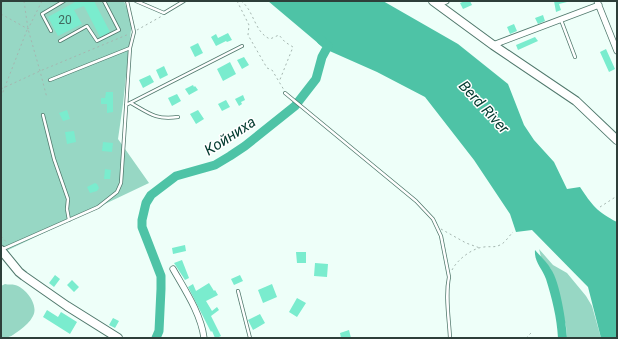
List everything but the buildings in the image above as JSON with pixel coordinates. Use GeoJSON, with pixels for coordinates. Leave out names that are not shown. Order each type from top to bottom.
{"type":"FeatureCollection","features":[{"type":"Feature","properties":{"kind":"street"},"geometry":{"type":"LineString","coordinates":[[439,2],[493,45],[576,101],[617,140]]}},
{"type":"Feature","properties":{"kind":"street"},"geometry":{"type":"LineString","coordinates":[[493,45],[560,20],[598,3],[617,51]]}},
{"type":"Feature","properties":{"kind":"street"},"geometry":{"type":"LineString","coordinates":[[1,250],[19,272],[107,335],[118,338]]}},
{"type":"Feature","properties":{"kind":"street"},"geometry":{"type":"LineString","coordinates":[[173,268],[203,328],[204,338]]}},
{"type":"Feature","properties":{"kind":"lane"},"geometry":{"type":"LineString","coordinates":[[51,31],[42,14],[64,1]]}},
{"type":"Feature","properties":{"kind":"lane"},"geometry":{"type":"LineString","coordinates":[[60,41],[87,26],[98,41],[119,30],[104,1]]}},
{"type":"Feature","properties":{"kind":"lane"},"geometry":{"type":"LineString","coordinates":[[1,250],[8,245],[98,207],[117,192],[121,183],[130,48],[134,32],[127,1]]}},
{"type":"Feature","properties":{"kind":"lane"},"geometry":{"type":"LineString","coordinates":[[136,1],[164,13],[184,1]]}},
{"type":"Feature","properties":{"kind":"lane"},"geometry":{"type":"LineString","coordinates":[[560,20],[575,57]]}},
{"type":"Feature","properties":{"kind":"lane"},"geometry":{"type":"LineString","coordinates":[[126,105],[242,46]]}},
{"type":"Feature","properties":{"kind":"lane"},"geometry":{"type":"LineString","coordinates":[[50,80],[130,48]]}},
{"type":"Feature","properties":{"kind":"lane"},"geometry":{"type":"LineString","coordinates":[[285,93],[416,201],[433,219],[441,236],[449,276],[448,310],[450,338]]}},
{"type":"Feature","properties":{"kind":"lane"},"geometry":{"type":"LineString","coordinates":[[131,103],[156,118],[178,117]]}},
{"type":"Feature","properties":{"kind":"lane"},"geometry":{"type":"LineString","coordinates":[[43,115],[54,160],[68,199],[67,209],[69,220]]}},
{"type":"Feature","properties":{"kind":"lane"},"geometry":{"type":"LineString","coordinates":[[238,291],[250,338]]}},
{"type":"Feature","properties":{"kind":"path"},"geometry":{"type":"LineString","coordinates":[[1,4],[4,1]]}},
{"type":"Feature","properties":{"kind":"path"},"geometry":{"type":"LineString","coordinates":[[24,1],[28,29],[47,98]]}},
{"type":"Feature","properties":{"kind":"path"},"geometry":{"type":"LineString","coordinates":[[1,97],[28,29],[42,1]]}},
{"type":"Feature","properties":{"kind":"path"},"geometry":{"type":"LineString","coordinates":[[237,1],[249,25],[248,34],[266,68],[272,70],[285,93]]}},
{"type":"Feature","properties":{"kind":"path"},"geometry":{"type":"LineString","coordinates":[[241,1],[246,4],[258,29],[265,37],[270,39],[279,35],[285,42],[293,47],[279,82]]}},
{"type":"Feature","properties":{"kind":"path"},"geometry":{"type":"LineString","coordinates":[[1,14],[28,29]]}},
{"type":"Feature","properties":{"kind":"path"},"geometry":{"type":"LineString","coordinates":[[1,89],[134,32],[164,15]]}},
{"type":"Feature","properties":{"kind":"path"},"geometry":{"type":"LineString","coordinates":[[600,207],[617,196]]}},
{"type":"Feature","properties":{"kind":"path"},"geometry":{"type":"LineString","coordinates":[[437,227],[466,243],[480,248]]}},
{"type":"Feature","properties":{"kind":"path"},"geometry":{"type":"LineString","coordinates":[[449,276],[454,266],[465,256],[480,248],[501,245],[513,232]]}},
{"type":"Feature","properties":{"kind":"path"},"geometry":{"type":"LineString","coordinates":[[1,236],[8,245]]}},
{"type":"Feature","properties":{"kind":"path"},"geometry":{"type":"LineString","coordinates":[[526,338],[533,331]]}},
{"type":"Feature","properties":{"kind":"shaded area"},"geometry":{"type":"Polygon","coordinates":[[[1,1],[124,1],[132,21],[118,139],[149,183],[6,251],[1,244],[1,1]]]}},
{"type":"Feature","properties":{"kind":"shaded area"},"geometry":{"type":"Polygon","coordinates":[[[539,249],[553,265],[567,273],[586,296],[592,306],[601,338],[567,338],[566,326],[551,269],[541,257],[539,249]]]}},
{"type":"Feature","properties":{"kind":"shaded area"},"geometry":{"type":"Polygon","coordinates":[[[5,284],[15,285],[27,293],[33,302],[34,312],[30,320],[20,330],[9,337],[1,338],[1,286],[5,284]]]}},
{"type":"Feature","properties":{"kind":"water","name":"Berd River"},"geometry":{"type":"Polygon","coordinates":[[[268,1],[383,1],[458,44],[508,84],[524,125],[534,140],[554,162],[567,189],[580,187],[596,208],[604,215],[617,222],[617,338],[601,338],[588,287],[532,230],[516,232],[510,214],[474,160],[425,97],[377,72],[325,49],[268,1]]]}},
{"type":"Feature","properties":{"kind":"water"},"geometry":{"type":"Polygon","coordinates":[[[535,250],[549,266],[557,283],[564,312],[567,338],[558,338],[550,293],[546,279],[537,262],[535,250]]]}},
{"type":"Feature","properties":{"kind":"waterway","name":"Койниха"},"geometry":{"type":"LineString","coordinates":[[156,338],[159,331],[161,276],[142,227],[146,203],[151,195],[176,176],[215,165],[230,156],[245,146],[295,106],[316,79],[322,57],[328,46],[321,40]]}}]}
